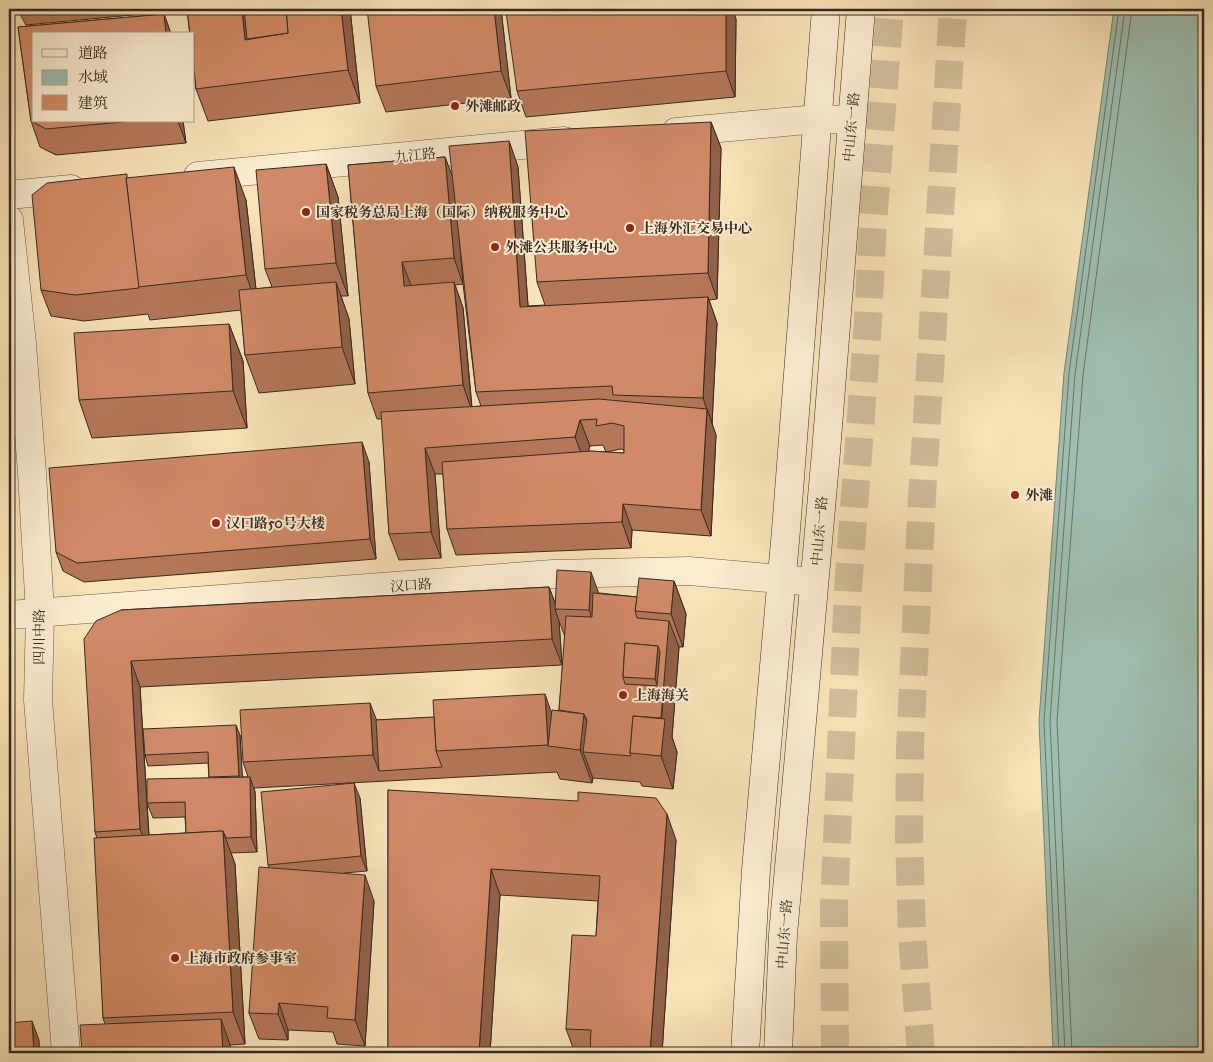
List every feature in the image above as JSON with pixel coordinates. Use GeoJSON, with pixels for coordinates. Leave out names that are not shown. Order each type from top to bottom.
{"type":"FeatureCollection","features":[{"type":"Feature","properties":{"kind":"street"},"geometry":{"type":"LineString","coordinates":[[745,1053],[756,870],[826,9]]}},
{"type":"Feature","properties":{"kind":"street","name":"中山东一路"},"geometry":{"type":"LineString","coordinates":[[778,1053],[783,935],[861,9]]}},
{"type":"Feature","properties":{"kind":"street"},"geometry":{"type":"LineString","coordinates":[[652,134],[817,120],[852,120]]}},
{"type":"Feature","properties":{"kind":"street","name":"九江路"},"geometry":{"type":"LineString","coordinates":[[175,178],[585,139]]}},
{"type":"Feature","properties":{"kind":"street"},"geometry":{"type":"LineString","coordinates":[[9,195],[97,186]]}},
{"type":"Feature","properties":{"kind":"street","name":"四川中路"},"geometry":{"type":"LineString","coordinates":[[9,220],[23,362],[40,613],[38,700],[66,1053]]}},
{"type":"Feature","properties":{"kind":"street","name":"汉口路"},"geometry":{"type":"LineString","coordinates":[[9,615],[553,574],[689,571],[814,582]]}},
{"type":"Feature","properties":{"kind":"water"},"geometry":{"type":"Polygon","coordinates":[[[1114,9],[1204,9],[1204,1053],[1054,1053],[1053,1049],[1039,721],[1064,373],[1114,9]]]}},
{"type":"Feature","properties":{"kind":"building"},"geometry":{"type":"Polygon","coordinates":[[[187,9],[242,9],[245,40],[288,33],[286,9],[341,9],[348,70],[196,89],[195,32],[190,32],[187,9]]]}},
{"type":"Feature","properties":{"kind":"building"},"geometry":{"type":"Polygon","coordinates":[[[244,9],[286,9],[288,33],[247,39],[244,9]]]}},
{"type":"Feature","properties":{"kind":"building"},"geometry":{"type":"Polygon","coordinates":[[[367,9],[494,9],[501,71],[376,86],[367,9]]]}},
{"type":"Feature","properties":{"kind":"building"},"geometry":{"type":"Polygon","coordinates":[[[539,9],[726,9],[726,71],[517,91],[506,12],[539,9]]]}},
{"type":"Feature","properties":{"kind":"building"},"geometry":{"type":"Polygon","coordinates":[[[164,14],[166,32],[32,32],[32,122],[18,27],[164,14]]]}},
{"type":"Feature","properties":{"kind":"building"},"geometry":{"type":"Polygon","coordinates":[[[33,122],[122,122],[46,129],[33,122]]]}},
{"type":"Feature","properties":{"kind":"building","name":"上海外汇交易中心"},"geometry":{"type":"Polygon","coordinates":[[[711,122],[708,273],[537,282],[525,131],[711,122]]]}},
{"type":"Feature","properties":{"kind":"building","name":"外滩公共服务中心"},"geometry":{"type":"Polygon","coordinates":[[[509,141],[520,307],[708,297],[703,398],[613,395],[612,386],[476,392],[449,146],[509,141]]]}},
{"type":"Feature","properties":{"kind":"building"},"geometry":{"type":"Polygon","coordinates":[[[445,157],[454,258],[402,262],[404,286],[454,282],[463,385],[368,393],[348,165],[445,157]]]}},
{"type":"Feature","properties":{"kind":"building"},"geometry":{"type":"Polygon","coordinates":[[[326,164],[336,263],[265,269],[256,170],[326,164]]]}},
{"type":"Feature","properties":{"kind":"building"},"geometry":{"type":"Polygon","coordinates":[[[234,167],[246,275],[138,287],[126,178],[234,167]]]}},
{"type":"Feature","properties":{"kind":"building"},"geometry":{"type":"Polygon","coordinates":[[[127,174],[139,288],[75,295],[41,290],[32,195],[47,183],[127,174]]]}},
{"type":"Feature","properties":{"kind":"building"},"geometry":{"type":"Polygon","coordinates":[[[336,282],[342,347],[245,355],[239,290],[336,282]]]}},
{"type":"Feature","properties":{"kind":"building"},"geometry":{"type":"Polygon","coordinates":[[[229,324],[233,391],[79,400],[74,333],[229,324]]]}},
{"type":"Feature","properties":{"kind":"building"},"geometry":{"type":"Polygon","coordinates":[[[599,399],[707,409],[701,510],[623,504],[622,522],[447,529],[442,462],[591,451],[624,453],[624,426],[612,423],[596,426],[597,419],[580,420],[575,437],[425,448],[431,532],[389,534],[381,412],[599,399]]]}},
{"type":"Feature","properties":{"kind":"building","name":"汉口路50号大楼"},"geometry":{"type":"Polygon","coordinates":[[[362,442],[370,539],[77,563],[56,552],[49,468],[362,442]]]}},
{"type":"Feature","properties":{"kind":"building"},"geometry":{"type":"Polygon","coordinates":[[[557,570],[591,572],[589,610],[555,609],[557,570]]]}},
{"type":"Feature","properties":{"kind":"building"},"geometry":{"type":"Polygon","coordinates":[[[639,578],[674,581],[671,614],[635,611],[639,578]]]}},
{"type":"Feature","properties":{"kind":"building"},"geometry":{"type":"Polygon","coordinates":[[[549,587],[552,639],[131,661],[140,829],[95,832],[84,639],[96,621],[121,610],[549,587]]]}},
{"type":"Feature","properties":{"kind":"building"},"geometry":{"type":"Polygon","coordinates":[[[593,593],[637,597],[635,611],[637,618],[669,621],[661,718],[633,716],[631,756],[583,752],[587,720],[584,714],[559,710],[566,616],[592,617],[593,593]],[[625,643],[623,677],[625,684],[657,686],[660,652],[658,646],[625,643]]]}},
{"type":"Feature","properties":{"kind":"building"},"geometry":{"type":"Polygon","coordinates":[[[625,643],[658,646],[655,679],[623,677],[625,643]]]}},
{"type":"Feature","properties":{"kind":"building"},"geometry":{"type":"Polygon","coordinates":[[[545,694],[548,745],[436,751],[433,700],[545,694]]]}},
{"type":"Feature","properties":{"kind":"building"},"geometry":{"type":"Polygon","coordinates":[[[370,703],[373,755],[243,762],[240,710],[370,703]]]}},
{"type":"Feature","properties":{"kind":"building"},"geometry":{"type":"Polygon","coordinates":[[[552,710],[584,714],[580,750],[548,746],[552,710]]]}},
{"type":"Feature","properties":{"kind":"building"},"geometry":{"type":"Polygon","coordinates":[[[633,716],[665,719],[661,756],[630,753],[633,716]]]}},
{"type":"Feature","properties":{"kind":"building"},"geometry":{"type":"Polygon","coordinates":[[[434,717],[436,751],[442,767],[379,771],[376,720],[434,717]]]}},
{"type":"Feature","properties":{"kind":"building"},"geometry":{"type":"Polygon","coordinates":[[[236,725],[239,776],[209,777],[208,752],[145,755],[143,729],[236,725]]]}},
{"type":"Feature","properties":{"kind":"building"},"geometry":{"type":"Polygon","coordinates":[[[250,777],[251,837],[226,838],[223,831],[186,833],[185,802],[147,803],[147,779],[250,777]]]}},
{"type":"Feature","properties":{"kind":"building"},"geometry":{"type":"Polygon","coordinates":[[[354,783],[361,856],[268,865],[261,792],[354,783]]]}},
{"type":"Feature","properties":{"kind":"building"},"geometry":{"type":"Polygon","coordinates":[[[388,790],[578,801],[578,792],[656,798],[667,814],[650,1053],[590,1053],[591,1030],[566,1029],[572,935],[596,936],[600,876],[491,869],[479,1053],[388,1053],[388,790]]]}},
{"type":"Feature","properties":{"kind":"building","name":"上海市政府参事室"},"geometry":{"type":"Polygon","coordinates":[[[223,831],[233,1012],[103,1018],[94,838],[223,831]]]}},
{"type":"Feature","properties":{"kind":"building"},"geometry":{"type":"Polygon","coordinates":[[[259,867],[365,875],[355,1020],[327,1018],[328,1007],[279,1003],[278,1014],[249,1013],[259,867]]]}},
{"type":"Feature","properties":{"kind":"building"},"geometry":{"type":"Polygon","coordinates":[[[221,1019],[223,1053],[183,1053],[183,1050],[153,1050],[153,1053],[82,1053],[80,1025],[221,1019]]]}},
{"type":"Feature","properties":{"kind":"building"},"geometry":{"type":"Polygon","coordinates":[[[32,1021],[34,1053],[9,1053],[9,1023],[32,1021]]]}},
{"type":"Feature","properties":{"kind":"tunnel"},"geometry":{"type":"LineString","coordinates":[[835,1053],[834,906],[848,588],[868,321],[873,222],[890,9]]}},
{"type":"Feature","properties":{"kind":"tunnel"},"geometry":{"type":"LineString","coordinates":[[921,1053],[912,935],[909,837],[910,747],[922,497],[953,9]]}},
{"type":"Feature","properties":{"kind":"place","name":"外滩邮政"},"geometry":{"type":"Point","coordinates":[455,106]}},
{"type":"Feature","properties":{"kind":"place","name":"国家税务总局上海（国际）纳税服务中心"},"geometry":{"type":"Point","coordinates":[306,212]}},
{"type":"Feature","properties":{"kind":"place","name":"上海外汇交易中心"},"geometry":{"type":"Point","coordinates":[630,228]}},
{"type":"Feature","properties":{"kind":"place","name":"外滩公共服务中心"},"geometry":{"type":"Point","coordinates":[495,247]}},
{"type":"Feature","properties":{"kind":"place","name":"外滩"},"geometry":{"type":"Point","coordinates":[1015,495]}},
{"type":"Feature","properties":{"kind":"place","name":"汉口路50号大楼"},"geometry":{"type":"Point","coordinates":[216,523]}},
{"type":"Feature","properties":{"kind":"place","name":"上海海关"},"geometry":{"type":"Point","coordinates":[623,695]}},
{"type":"Feature","properties":{"kind":"place","name":"上海市政府参事室"},"geometry":{"type":"Point","coordinates":[175,958]}}]}
